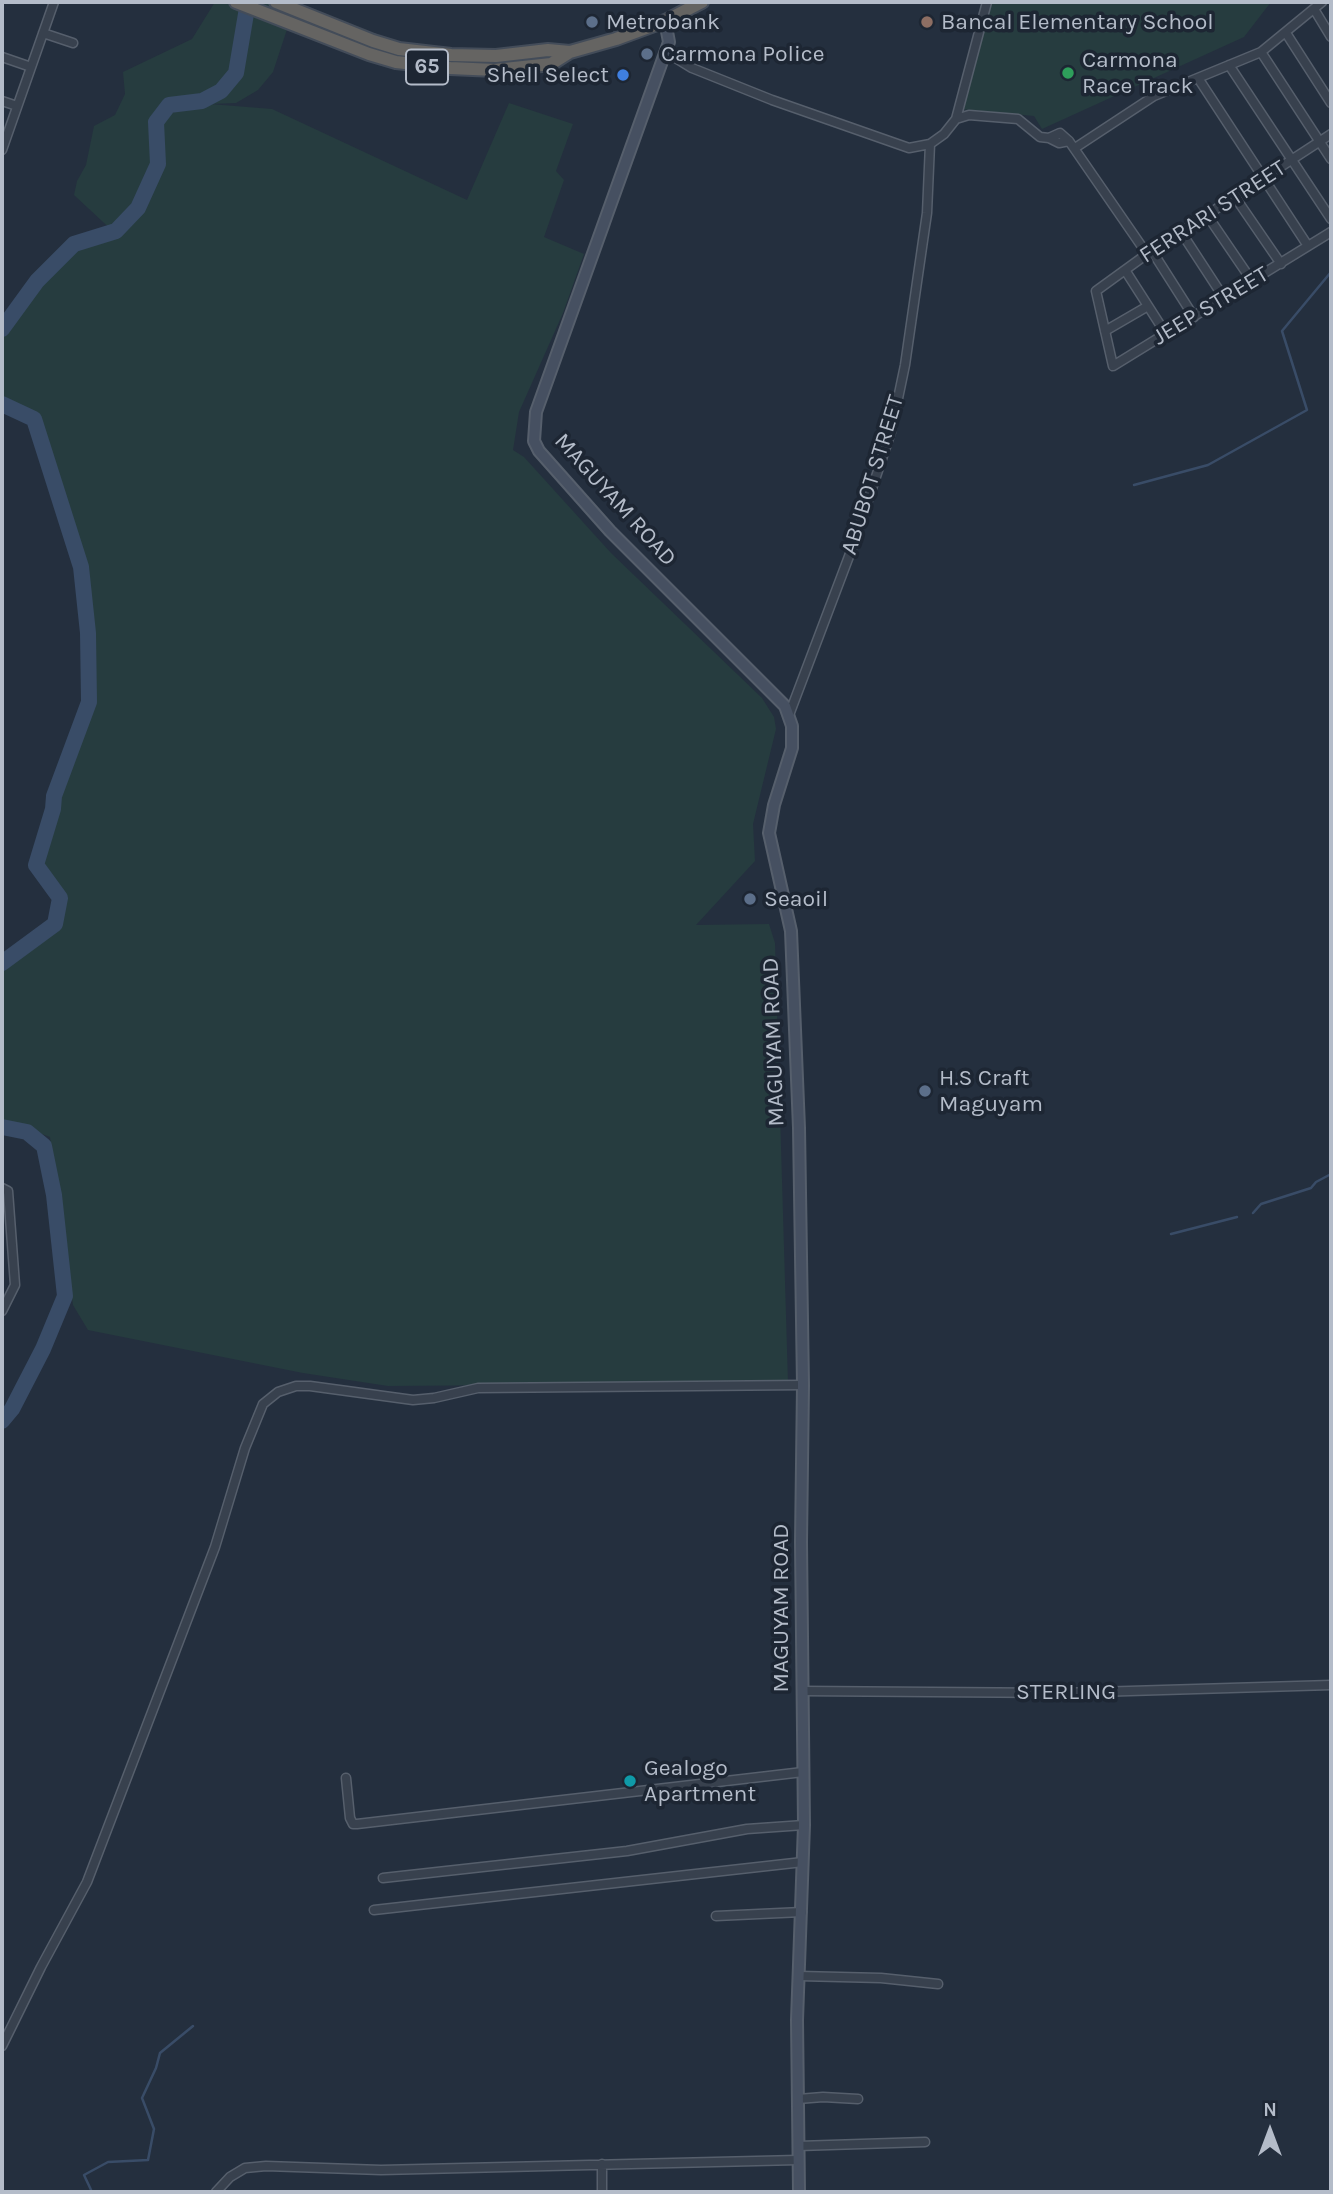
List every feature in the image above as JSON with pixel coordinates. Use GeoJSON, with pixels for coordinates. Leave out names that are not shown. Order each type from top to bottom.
{"type":"FeatureCollection","features":[{"type":"Feature","properties":{"kind":"highway","name":"65"},"geometry":{"type":"LineString","coordinates":[[236,2],[369,54],[422,66],[495,70],[551,64],[570,52],[665,21],[702,2]]}},
{"type":"Feature","properties":{"kind":"highway","name":"65"},"geometry":{"type":"LineString","coordinates":[[276,2],[399,49],[451,55],[496,56],[548,50],[570,52]]}},
{"type":"Feature","properties":{"kind":"main road","name":"MAGUYAM ROAD"},"geometry":{"type":"LineString","coordinates":[[665,21],[669,42],[666,52],[536,412],[534,440],[539,451],[600,520],[778,698],[789,715],[792,726],[792,748],[774,805],[769,833],[790,931],[799,1128],[803,1385],[804,1825],[799,1976],[799,2192]]}},
{"type":"Feature","properties":{"kind":"street"},"geometry":{"type":"LineString","coordinates":[[2,150],[54,2]]}},
{"type":"Feature","properties":{"kind":"street"},"geometry":{"type":"LineString","coordinates":[[666,52],[692,68],[772,100],[909,148],[930,144],[944,134],[956,119],[987,2]]}},
{"type":"Feature","properties":{"kind":"street"},"geometry":{"type":"LineString","coordinates":[[1072,144],[1142,102],[1261,52],[1322,2]]}},
{"type":"Feature","properties":{"kind":"street"},"geometry":{"type":"LineString","coordinates":[[1314,9],[1331,37]]}},
{"type":"Feature","properties":{"kind":"street"},"geometry":{"type":"LineString","coordinates":[[43,33],[73,43]]}},
{"type":"Feature","properties":{"kind":"street"},"geometry":{"type":"LineString","coordinates":[[1286,33],[1331,103]]}},
{"type":"Feature","properties":{"kind":"street"},"geometry":{"type":"LineString","coordinates":[[1261,52],[1331,159]]}},
{"type":"Feature","properties":{"kind":"street"},"geometry":{"type":"LineString","coordinates":[[2,57],[31,67]]}},
{"type":"Feature","properties":{"kind":"street"},"geometry":{"type":"LineString","coordinates":[[1229,65],[1331,219]]}},
{"type":"Feature","properties":{"kind":"street"},"geometry":{"type":"LineString","coordinates":[[1198,78],[1308,246]]}},
{"type":"Feature","properties":{"kind":"street"},"geometry":{"type":"LineString","coordinates":[[2,101],[17,106]]}},
{"type":"Feature","properties":{"kind":"street"},"geometry":{"type":"LineString","coordinates":[[956,119],[969,115],[1018,119],[1040,137],[1049,138],[1060,133],[1072,144],[1194,317]]}},
{"type":"Feature","properties":{"kind":"street","name":"FERRARI STREET"},"geometry":{"type":"LineString","coordinates":[[1105,331],[1096,291],[1149,253],[1331,134]]}},
{"type":"Feature","properties":{"kind":"street","name":"ABUBOT STREET"},"geometry":{"type":"LineString","coordinates":[[789,715],[891,432],[905,365],[927,213],[930,144]]}},
{"type":"Feature","properties":{"kind":"street"},"geometry":{"type":"LineString","coordinates":[[1235,197],[1281,264]]}},
{"type":"Feature","properties":{"kind":"street"},"geometry":{"type":"LineString","coordinates":[[1207,215],[1252,281]]}},
{"type":"Feature","properties":{"kind":"street"},"geometry":{"type":"LineString","coordinates":[[1181,232],[1224,298]]}},
{"type":"Feature","properties":{"kind":"street","name":"JEEP STREET"},"geometry":{"type":"LineString","coordinates":[[1105,331],[1113,366],[1331,232]]}},
{"type":"Feature","properties":{"kind":"street"},"geometry":{"type":"LineString","coordinates":[[1125,270],[1166,334]]}},
{"type":"Feature","properties":{"kind":"street"},"geometry":{"type":"LineString","coordinates":[[1105,331],[1148,306]]}},
{"type":"Feature","properties":{"kind":"street"},"geometry":{"type":"LineString","coordinates":[[2,1188],[8,1191],[16,1284],[2,1311]]}},
{"type":"Feature","properties":{"kind":"street"},"geometry":{"type":"LineString","coordinates":[[2,2046],[87,1882],[215,1547],[245,1448],[263,1404],[278,1392],[296,1386],[413,1400],[478,1388],[803,1385]]}},
{"type":"Feature","properties":{"kind":"street","name":"STERLING"},"geometry":{"type":"LineString","coordinates":[[802,1691],[1062,1693],[1331,1685]]}},
{"type":"Feature","properties":{"kind":"street"},"geometry":{"type":"LineString","coordinates":[[346,1778],[350,1818],[353,1824],[357,1825],[803,1772]]}},
{"type":"Feature","properties":{"kind":"street"},"geometry":{"type":"LineString","coordinates":[[383,1878],[627,1851],[747,1829],[804,1825]]}},
{"type":"Feature","properties":{"kind":"street"},"geometry":{"type":"LineString","coordinates":[[374,1910],[803,1862]]}},
{"type":"Feature","properties":{"kind":"street"},"geometry":{"type":"LineString","coordinates":[[716,1916],[802,1912]]}},
{"type":"Feature","properties":{"kind":"street"},"geometry":{"type":"LineString","coordinates":[[799,1976],[881,1978],[938,1984]]}},
{"type":"Feature","properties":{"kind":"street"},"geometry":{"type":"LineString","coordinates":[[798,2099],[858,2099]]}},
{"type":"Feature","properties":{"kind":"street"},"geometry":{"type":"LineString","coordinates":[[798,2146],[925,2142]]}},
{"type":"Feature","properties":{"kind":"street"},"geometry":{"type":"LineString","coordinates":[[216,2192],[230,2177],[246,2168],[266,2166],[381,2170],[798,2161]]}},
{"type":"Feature","properties":{"kind":"street"},"geometry":{"type":"LineString","coordinates":[[602,2165],[603,2192]]}},
{"type":"Feature","properties":{"kind":"green space"},"geometry":{"type":"Polygon","coordinates":[[[215,2],[296,2],[273,72],[258,90],[236,103],[210,104],[272,109],[467,200],[509,103],[573,124],[556,171],[564,180],[544,237],[584,254],[563,313],[519,412],[513,450],[524,457],[611,553],[762,698],[774,717],[776,729],[753,824],[755,861],[696,925],[769,924],[775,943],[788,1383],[388,1386],[303,1373],[88,1330],[73,1305],[50,1137],[2,1119],[2,972],[59,930],[64,895],[40,863],[79,734],[93,701],[90,624],[85,568],[37,416],[2,400],[2,335],[40,282],[77,248],[117,235],[74,195],[77,181],[86,165],[94,126],[115,115],[125,94],[123,72],[192,39],[215,2]]]}},
{"type":"Feature","properties":{"kind":"green space","name":"Carmona Race Track"},"geometry":{"type":"Polygon","coordinates":[[[990,2],[1271,2],[1244,37],[1042,129],[1034,116],[960,109],[990,2]]]}},
{"type":"Feature","properties":{"kind":"waterway"},"geometry":{"type":"LineString","coordinates":[[2,329],[37,281],[74,244],[116,231],[138,208],[158,164],[156,122],[169,105],[202,101],[221,91],[236,73],[248,2]]}},
{"type":"Feature","properties":{"kind":"waterway"},"geometry":{"type":"LineString","coordinates":[[1134,485],[1208,465],[1307,410],[1282,331],[1331,272]]}},
{"type":"Feature","properties":{"kind":"waterway"},"geometry":{"type":"LineString","coordinates":[[2,404],[34,419],[81,567],[88,633],[89,702],[54,796],[53,809],[36,865],[60,898],[55,924],[2,963]]}},
{"type":"Feature","properties":{"kind":"waterway"},"geometry":{"type":"LineString","coordinates":[[2,1127],[27,1132],[44,1146],[54,1195],[65,1296],[43,1349],[12,1409],[2,1421]]}},
{"type":"Feature","properties":{"kind":"waterway"},"geometry":{"type":"LineString","coordinates":[[1253,1213],[1261,1204],[1311,1188],[1331,1174]]}},
{"type":"Feature","properties":{"kind":"waterway"},"geometry":{"type":"LineString","coordinates":[[1171,1234],[1237,1217]]}},
{"type":"Feature","properties":{"kind":"waterway"},"geometry":{"type":"LineString","coordinates":[[92,2192],[84,2175],[108,2162],[148,2160],[154,2129],[142,2098],[160,2053],[193,2026]]}},
{"type":"Feature","properties":{"kind":"place","name":"Metrobank"},"geometry":{"type":"Point","coordinates":[592,22]}},
{"type":"Feature","properties":{"kind":"place","name":"Bancal Elementary School"},"geometry":{"type":"Point","coordinates":[927,22]}},
{"type":"Feature","properties":{"kind":"place","name":"Carmona Police"},"geometry":{"type":"Point","coordinates":[647,54]}},
{"type":"Feature","properties":{"kind":"place","name":"Carmona Race Track"},"geometry":{"type":"Point","coordinates":[1068,73]}},
{"type":"Feature","properties":{"kind":"place","name":"Shell Select"},"geometry":{"type":"Point","coordinates":[623,75]}},
{"type":"Feature","properties":{"kind":"place","name":"Seaoil"},"geometry":{"type":"Point","coordinates":[750,899]}},
{"type":"Feature","properties":{"kind":"place","name":"H.S Craft Maguyam"},"geometry":{"type":"Point","coordinates":[925,1091]}},
{"type":"Feature","properties":{"kind":"place","name":"Gealogo Apartment"},"geometry":{"type":"Point","coordinates":[630,1781]}}]}
